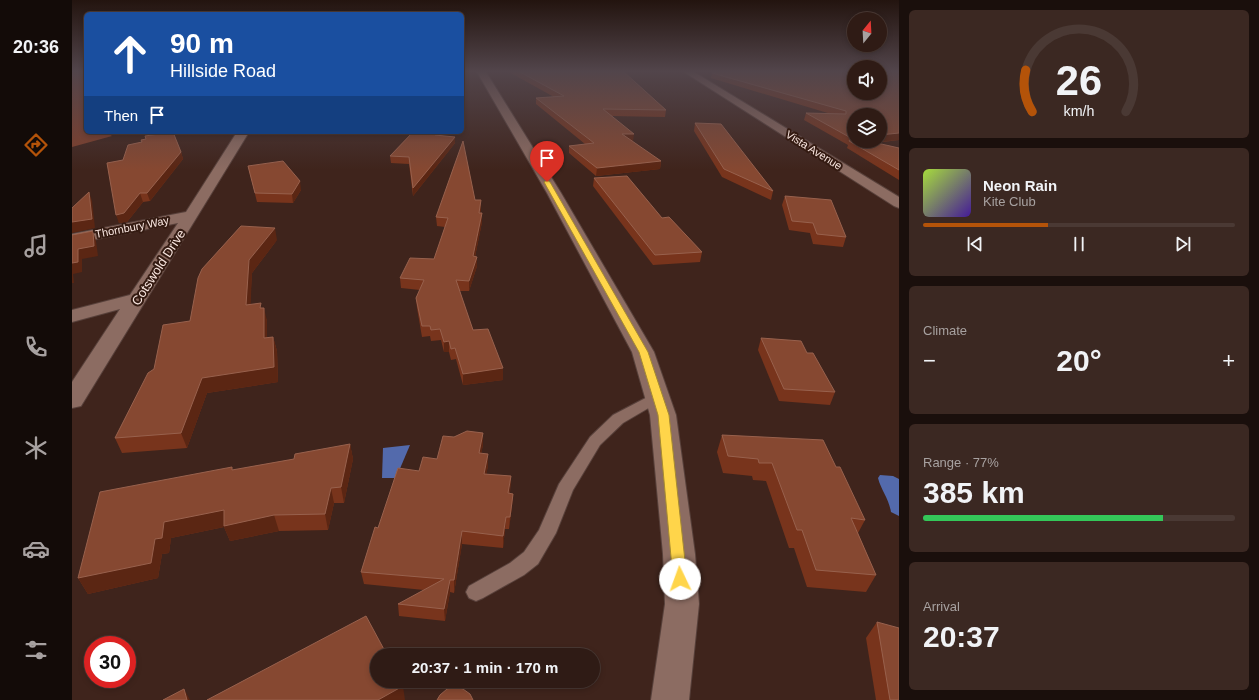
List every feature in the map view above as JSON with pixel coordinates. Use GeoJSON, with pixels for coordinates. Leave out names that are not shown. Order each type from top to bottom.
{"type":"FeatureCollection","features":[{"type":"Feature","properties":{"kind":"street"},"geometry":{"type":"LineString","coordinates":[[500,105],[609,289],[644,352],[659,396],[663,415],[679,554],[682,604],[670,700]]}},
{"type":"Feature","properties":{"kind":"street","name":"Vista Avenue"},"geometry":{"type":"LineString","coordinates":[[741,105],[899,203]]}},
{"type":"Feature","properties":{"kind":"street","name":"Cotswold Drive"},"geometry":{"type":"LineString","coordinates":[[72,400],[191,216],[242,134]]}},
{"type":"Feature","properties":{"kind":"street","name":"Thornbury Way"},"geometry":{"type":"LineString","coordinates":[[72,239],[191,216]]}},
{"type":"Feature","properties":{"kind":"street"},"geometry":{"type":"LineString","coordinates":[[72,316],[137,299]]}},
{"type":"Feature","properties":{"kind":"lane"},"geometry":{"type":"LineString","coordinates":[[476,592],[517,569],[531,558],[547,534],[565,489],[595,441],[618,419],[659,396]]}},
{"type":"Feature","properties":{"kind":"shaded area"},"geometry":{"type":"Polygon","coordinates":[[[72,105],[84,105],[84,134],[109,134],[112,136],[72,147],[72,105]]]}},
{"type":"Feature","properties":{"kind":"water"},"geometry":{"type":"Polygon","coordinates":[[[410,445],[396,478],[382,478],[383,448],[410,445]]]}},
{"type":"Feature","properties":{"kind":"water"},"geometry":{"type":"Polygon","coordinates":[[[880,475],[893,476],[899,479],[899,516],[891,512],[889,503],[878,478],[880,475]]]}},
{"type":"Feature","properties":{"kind":"building"},"geometry":{"type":"Polygon","coordinates":[[[545,105],[660,105],[666,110],[603,109],[634,134],[622,134],[661,161],[597,168],[569,146],[594,143],[545,105]]]}},
{"type":"Feature","properties":{"kind":"building"},"geometry":{"type":"Polygon","coordinates":[[[824,105],[899,105],[899,133],[887,134],[887,108],[847,108],[847,136],[806,113],[846,114],[846,111],[824,105]]]}},
{"type":"Feature","properties":{"kind":"building"},"geometry":{"type":"Polygon","coordinates":[[[695,123],[721,124],[773,191],[724,169],[695,123]]]}},
{"type":"Feature","properties":{"kind":"building"},"geometry":{"type":"Polygon","coordinates":[[[174,134],[181,152],[147,193],[140,193],[124,213],[116,215],[107,163],[123,160],[128,145],[142,142],[141,140],[146,139],[145,136],[174,134]]]}},
{"type":"Feature","properties":{"kind":"building"},"geometry":{"type":"Polygon","coordinates":[[[411,134],[435,134],[455,137],[413,188],[409,157],[390,156],[411,134]]]}},
{"type":"Feature","properties":{"kind":"building"},"geometry":{"type":"Polygon","coordinates":[[[463,141],[475,200],[481,200],[479,213],[482,213],[473,256],[477,257],[469,281],[456,280],[473,330],[488,329],[503,368],[463,374],[455,348],[451,349],[449,341],[444,342],[440,329],[431,330],[430,326],[422,326],[416,298],[424,280],[400,278],[410,258],[434,259],[448,218],[436,217],[463,141]]]}},
{"type":"Feature","properties":{"kind":"building"},"geometry":{"type":"Polygon","coordinates":[[[887,145],[899,148],[899,170],[861,148],[887,148],[887,145]]]}},
{"type":"Feature","properties":{"kind":"building"},"geometry":{"type":"Polygon","coordinates":[[[283,161],[300,181],[292,194],[255,193],[248,166],[283,161]]]}},
{"type":"Feature","properties":{"kind":"building"},"geometry":{"type":"Polygon","coordinates":[[[627,176],[662,218],[669,217],[702,252],[655,255],[594,178],[627,176]]]}},
{"type":"Feature","properties":{"kind":"building"},"geometry":{"type":"Polygon","coordinates":[[[89,192],[92,219],[72,222],[72,208],[89,192]]]}},
{"type":"Feature","properties":{"kind":"building"},"geometry":{"type":"Polygon","coordinates":[[[785,196],[831,200],[846,237],[817,234],[813,223],[792,221],[785,196]]]}},
{"type":"Feature","properties":{"kind":"building"},"geometry":{"type":"Polygon","coordinates":[[[241,226],[275,228],[249,260],[246,305],[261,303],[260,308],[264,308],[264,338],[273,337],[274,367],[202,378],[181,433],[115,438],[148,373],[154,369],[163,325],[190,321],[198,278],[202,269],[241,226]]]}},
{"type":"Feature","properties":{"kind":"building"},"geometry":{"type":"Polygon","coordinates":[[[93,231],[94,246],[78,249],[78,262],[72,263],[72,235],[93,231]]]}},
{"type":"Feature","properties":{"kind":"building"},"geometry":{"type":"Polygon","coordinates":[[[761,338],[801,341],[807,353],[813,353],[835,392],[784,389],[761,338]]]}},
{"type":"Feature","properties":{"kind":"building"},"geometry":{"type":"Polygon","coordinates":[[[467,431],[483,433],[479,453],[488,454],[484,474],[511,476],[508,493],[513,494],[510,517],[506,517],[503,536],[462,531],[454,580],[450,580],[444,609],[398,604],[444,579],[361,572],[375,527],[378,528],[398,468],[419,471],[423,457],[437,459],[443,436],[454,437],[467,431]]]}},
{"type":"Feature","properties":{"kind":"building"},"geometry":{"type":"Polygon","coordinates":[[[722,435],[823,440],[836,467],[840,467],[865,520],[851,518],[876,575],[816,570],[802,530],[797,530],[772,463],[759,463],[758,459],[728,456],[722,435]]]}},
{"type":"Feature","properties":{"kind":"building"},"geometry":{"type":"Polygon","coordinates":[[[350,444],[341,487],[331,488],[325,514],[274,515],[224,526],[224,510],[164,522],[162,538],[155,539],[151,563],[78,578],[100,492],[232,467],[232,470],[294,459],[295,454],[350,444]]]}},
{"type":"Feature","properties":{"kind":"building"},"geometry":{"type":"Polygon","coordinates":[[[366,616],[383,648],[370,648],[370,688],[399,688],[378,700],[207,700],[366,616]]]}},
{"type":"Feature","properties":{"kind":"building"},"geometry":{"type":"Polygon","coordinates":[[[877,622],[899,628],[899,700],[890,700],[877,622]]]}},
{"type":"Feature","properties":{"kind":"building"},"geometry":{"type":"Polygon","coordinates":[[[184,689],[187,700],[163,700],[184,689]]]}},
{"type":"Feature","properties":{"kind":"building"},"geometry":{"type":"Polygon","coordinates":[[[447,689],[463,689],[470,694],[473,700],[437,700],[447,689]]]}},
{"type":"Feature","properties":{"kind":"route"},"geometry":{"type":"LineString","coordinates":[[547,182],[644,352],[659,396],[663,415],[679,554],[680,579]]}}]}
